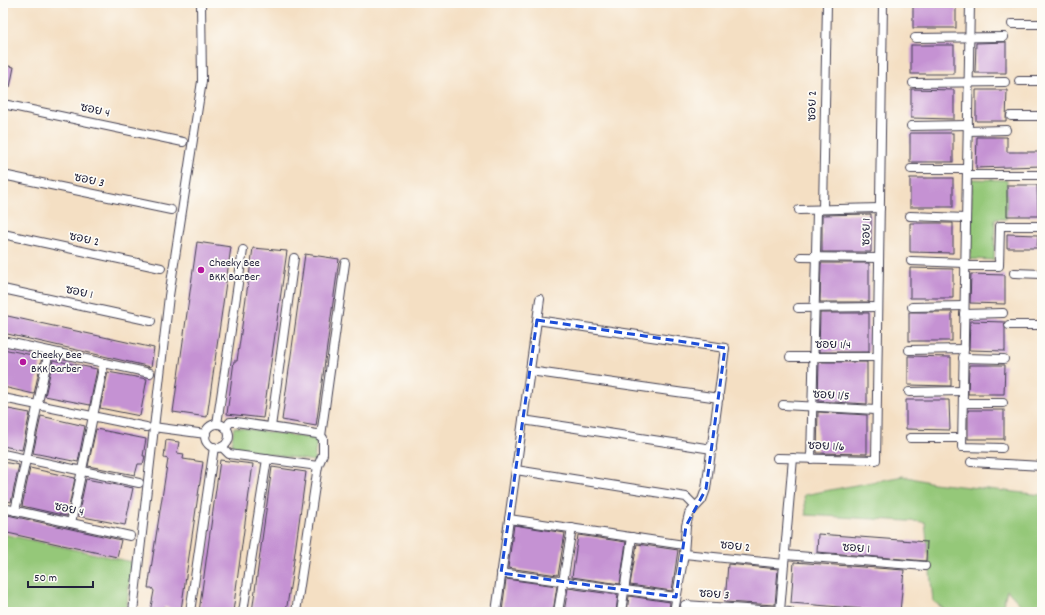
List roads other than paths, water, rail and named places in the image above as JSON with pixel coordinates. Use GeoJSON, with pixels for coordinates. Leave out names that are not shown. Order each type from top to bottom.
{"type":"FeatureCollection","features":[{"type":"Feature","properties":{"kind":"street"},"geometry":{"type":"LineString","coordinates":[[132,612],[149,427],[202,81],[202,3]]}},
{"type":"Feature","properties":{"kind":"street","name":"ซอย 2"},"geometry":{"type":"LineString","coordinates":[[811,459],[816,257],[820,210],[827,3]]}},
{"type":"Feature","properties":{"kind":"street","name":"ซอย 1"},"geometry":{"type":"LineString","coordinates":[[876,460],[883,3]]}},
{"type":"Feature","properties":{"kind":"street"},"geometry":{"type":"LineString","coordinates":[[970,3],[962,447],[1002,448]]}},
{"type":"Feature","properties":{"kind":"street"},"geometry":{"type":"LineString","coordinates":[[1012,24],[1042,24]]}},
{"type":"Feature","properties":{"kind":"street"},"geometry":{"type":"LineString","coordinates":[[915,38],[1004,37]]}},
{"type":"Feature","properties":{"kind":"street"},"geometry":{"type":"LineString","coordinates":[[1019,81],[1042,81]]}},
{"type":"Feature","properties":{"kind":"street"},"geometry":{"type":"LineString","coordinates":[[913,83],[1005,82]]}},
{"type":"Feature","properties":{"kind":"street","name":"ซอย 4"},"geometry":{"type":"LineString","coordinates":[[3,104],[183,142]]}},
{"type":"Feature","properties":{"kind":"street"},"geometry":{"type":"LineString","coordinates":[[1011,116],[1042,116]]}},
{"type":"Feature","properties":{"kind":"street"},"geometry":{"type":"LineString","coordinates":[[911,126],[1006,130]]}},
{"type":"Feature","properties":{"kind":"street"},"geometry":{"type":"LineString","coordinates":[[911,169],[1042,175]]}},
{"type":"Feature","properties":{"kind":"street","name":"ซอย 3"},"geometry":{"type":"LineString","coordinates":[[3,175],[171,210]]}},
{"type":"Feature","properties":{"kind":"street"},"geometry":{"type":"LineString","coordinates":[[799,210],[880,208]]}},
{"type":"Feature","properties":{"kind":"street"},"geometry":{"type":"LineString","coordinates":[[910,216],[966,218]]}},
{"type":"Feature","properties":{"kind":"street"},"geometry":{"type":"LineString","coordinates":[[911,261],[1000,266],[1000,226],[1042,226]]}},
{"type":"Feature","properties":{"kind":"street","name":"ซอย 2"},"geometry":{"type":"LineString","coordinates":[[3,234],[161,268]]}},
{"type":"Feature","properties":{"kind":"street"},"geometry":{"type":"LineString","coordinates":[[217,424],[243,250]]}},
{"type":"Feature","properties":{"kind":"street"},"geometry":{"type":"LineString","coordinates":[[801,257],[879,258]]}},
{"type":"Feature","properties":{"kind":"street"},"geometry":{"type":"LineString","coordinates":[[271,427],[294,258]]}},
{"type":"Feature","properties":{"kind":"street"},"geometry":{"type":"LineString","coordinates":[[296,612],[318,466],[323,454],[324,444],[321,436],[345,263]]}},
{"type":"Feature","properties":{"kind":"street"},"geometry":{"type":"LineString","coordinates":[[1014,273],[1042,274]]}},
{"type":"Feature","properties":{"kind":"street","name":"ซอย 1"},"geometry":{"type":"LineString","coordinates":[[3,289],[151,321]]}},
{"type":"Feature","properties":{"kind":"street"},"geometry":{"type":"LineString","coordinates":[[496,612],[540,299]]}},
{"type":"Feature","properties":{"kind":"street"},"geometry":{"type":"LineString","coordinates":[[798,308],[878,307]]}},
{"type":"Feature","properties":{"kind":"street"},"geometry":{"type":"LineString","coordinates":[[912,307],[1003,314]]}},
{"type":"Feature","properties":{"kind":"street"},"geometry":{"type":"LineString","coordinates":[[537,320],[725,348],[706,489],[702,500],[689,514],[674,612]]}},
{"type":"Feature","properties":{"kind":"street"},"geometry":{"type":"LineString","coordinates":[[1010,325],[1042,325]]}},
{"type":"Feature","properties":{"kind":"street"},"geometry":{"type":"LineString","coordinates":[[3,341],[150,373]]}},
{"type":"Feature","properties":{"kind":"street"},"geometry":{"type":"LineString","coordinates":[[910,350],[964,349]]}},
{"type":"Feature","properties":{"kind":"street"},"geometry":{"type":"LineString","coordinates":[[15,511],[49,351]]}},
{"type":"Feature","properties":{"kind":"street","name":"ซอย 1/4"},"geometry":{"type":"LineString","coordinates":[[790,357],[877,357]]}},
{"type":"Feature","properties":{"kind":"street"},"geometry":{"type":"LineString","coordinates":[[963,358],[1004,359]]}},
{"type":"Feature","properties":{"kind":"street"},"geometry":{"type":"LineString","coordinates":[[71,523],[104,363]]}},
{"type":"Feature","properties":{"kind":"street"},"geometry":{"type":"LineString","coordinates":[[530,371],[718,398]]}},
{"type":"Feature","properties":{"kind":"street"},"geometry":{"type":"LineString","coordinates":[[910,392],[963,391]]}},
{"type":"Feature","properties":{"kind":"street"},"geometry":{"type":"LineString","coordinates":[[3,398],[149,427],[206,434]]}},
{"type":"Feature","properties":{"kind":"street"},"geometry":{"type":"LineString","coordinates":[[963,403],[1003,403]]}},
{"type":"Feature","properties":{"kind":"street","name":"ซอย 1/5"},"geometry":{"type":"LineString","coordinates":[[783,404],[876,410]]}},
{"type":"Feature","properties":{"kind":"street"},"geometry":{"type":"LineString","coordinates":[[523,420],[712,449]]}},
{"type":"Feature","properties":{"kind":"street"},"geometry":{"type":"LineString","coordinates":[[226,428],[230,422],[236,422],[317,434],[321,436]]}},
{"type":"Feature","properties":{"kind":"street"},"geometry":{"type":"LineString","coordinates":[[190,612],[218,447],[229,438],[226,428],[217,424],[211,426],[206,434],[208,443],[218,447],[229,454],[318,466]]}},
{"type":"Feature","properties":{"kind":"street"},"geometry":{"type":"LineString","coordinates":[[910,438],[962,438]]}},
{"type":"Feature","properties":{"kind":"street"},"geometry":{"type":"LineString","coordinates":[[3,454],[139,483]]}},
{"type":"Feature","properties":{"kind":"street","name":"ซอย 1/6"},"geometry":{"type":"LineString","coordinates":[[777,458],[876,460]]}},
{"type":"Feature","properties":{"kind":"street"},"geometry":{"type":"LineString","coordinates":[[780,611],[793,458]]}},
{"type":"Feature","properties":{"kind":"street"},"geometry":{"type":"LineString","coordinates":[[243,612],[267,459]]}},
{"type":"Feature","properties":{"kind":"street"},"geometry":{"type":"LineString","coordinates":[[971,462],[1042,466]]}},
{"type":"Feature","properties":{"kind":"street"},"geometry":{"type":"LineString","coordinates":[[516,470],[686,497],[695,506]]}},
{"type":"Feature","properties":{"kind":"street","name":"ซอย 4"},"geometry":{"type":"LineString","coordinates":[[3,508],[130,536]]}},
{"type":"Feature","properties":{"kind":"street","name":"ซอย 2"},"geometry":{"type":"LineString","coordinates":[[509,519],[632,537],[684,549],[784,564]]}},
{"type":"Feature","properties":{"kind":"street"},"geometry":{"type":"LineString","coordinates":[[558,612],[572,528]]}},
{"type":"Feature","properties":{"kind":"street"},"geometry":{"type":"LineString","coordinates":[[621,612],[632,537]]}},
{"type":"Feature","properties":{"kind":"street","name":"ซอย 1"},"geometry":{"type":"LineString","coordinates":[[785,555],[924,566]]}},
{"type":"Feature","properties":{"kind":"street"},"geometry":{"type":"LineString","coordinates":[[501,573],[676,597]]}},
{"type":"Feature","properties":{"kind":"street","name":"ซอย 3"},"geometry":{"type":"LineString","coordinates":[[685,605],[790,612]]}},
{"type":"Feature","properties":{"kind":"place","name":"Cheeky Bee BKK BarBer"},"geometry":{"type":"Point","coordinates":[201,270]}},
{"type":"Feature","properties":{"kind":"place","name":"Cheeky Bee BKK Barber"},"geometry":{"type":"Point","coordinates":[23,362]}}]}
